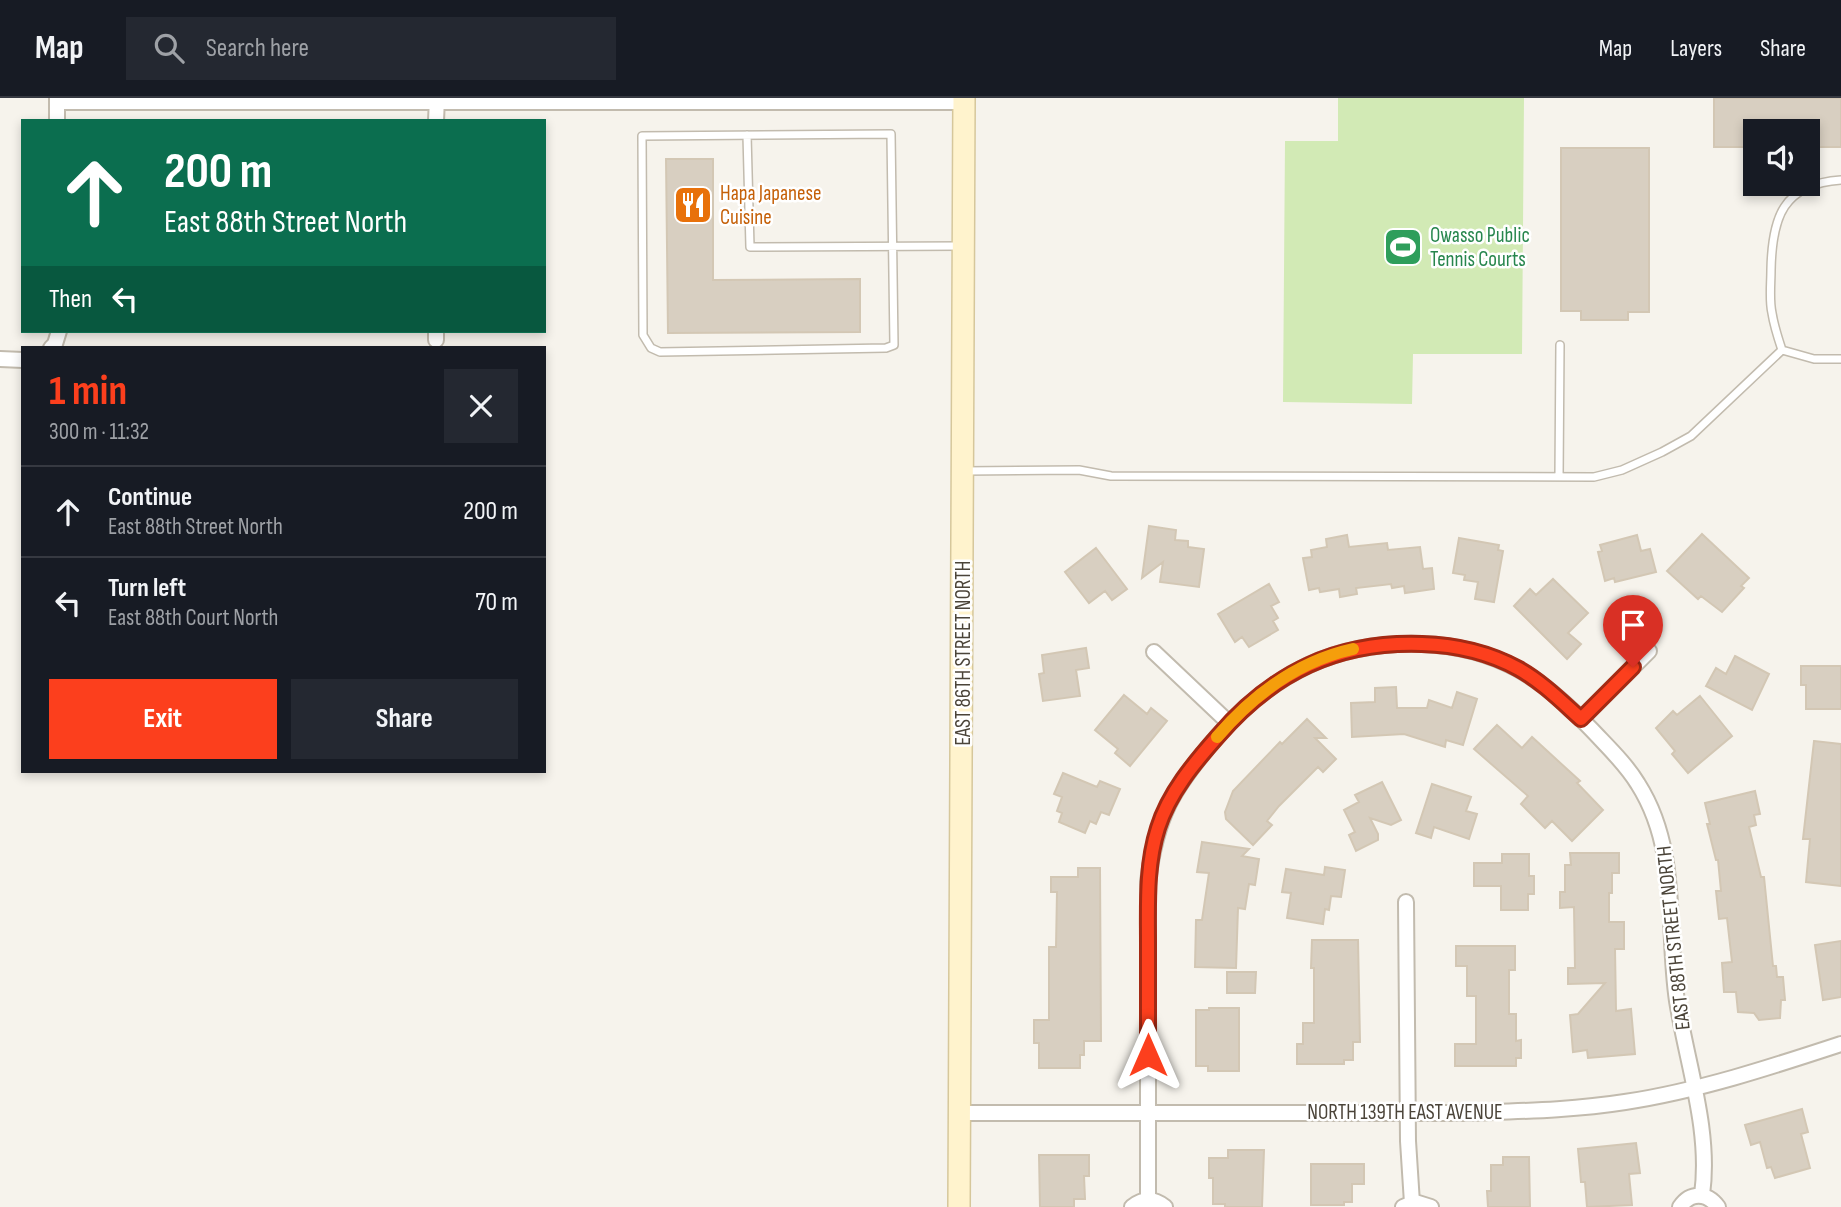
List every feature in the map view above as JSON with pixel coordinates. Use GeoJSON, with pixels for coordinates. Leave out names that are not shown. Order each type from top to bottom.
{"type":"FeatureCollection","features":[{"type":"Feature","properties":{"kind":"main road","name":"EAST 86TH STREET NORTH"},"geometry":{"type":"LineString","coordinates":[[959,1207],[964,100]]}},
{"type":"Feature","properties":{"kind":"street"},"geometry":{"type":"LineString","coordinates":[[57,119],[57,100],[964,100]]}},
{"type":"Feature","properties":{"kind":"street"},"geometry":{"type":"LineString","coordinates":[[436,119],[437,101]]}},
{"type":"Feature","properties":{"kind":"street"},"geometry":{"type":"LineString","coordinates":[[0,359],[21,360]]}},
{"type":"Feature","properties":{"kind":"street","name":"EAST 88TH STREET NORTH"},"geometry":{"type":"LineString","coordinates":[[1148,1199],[1148,883],[1158,828],[1188,772],[1229,723],[1272,686],[1316,661],[1360,648],[1405,643],[1439,645],[1495,658],[1518,668],[1541,683],[1581,719],[1638,783],[1662,835],[1671,887],[1671,951],[1675,988],[1700,1124],[1704,1179],[1702,1195]]}},
{"type":"Feature","properties":{"kind":"street"},"geometry":{"type":"LineString","coordinates":[[1581,719],[1648,651]]}},
{"type":"Feature","properties":{"kind":"street"},"geometry":{"type":"LineString","coordinates":[[1154,652],[1229,723]]}},
{"type":"Feature","properties":{"kind":"street"},"geometry":{"type":"LineString","coordinates":[[1406,902],[1408,1205],[1423,1203],[1431,1207]]}},
{"type":"Feature","properties":{"kind":"street","name":"NORTH 139TH EAST AVENUE"},"geometry":{"type":"LineString","coordinates":[[960,1113],[1536,1111],[1625,1102],[1694,1087],[1777,1065],[1841,1044]]}},
{"type":"Feature","properties":{"kind":"street"},"geometry":{"type":"LineString","coordinates":[[1679,1207],[1689,1198],[1702,1195],[1718,1207]]}},
{"type":"Feature","properties":{"kind":"street"},"geometry":{"type":"LineString","coordinates":[[1132,1207],[1139,1201],[1148,1199],[1165,1207]]}},
{"type":"Feature","properties":{"kind":"lane"},"geometry":{"type":"LineString","coordinates":[[891,134],[894,248],[894,345],[886,348],[660,352],[651,348],[643,334],[642,136],[891,134]]}},
{"type":"Feature","properties":{"kind":"lane"},"geometry":{"type":"LineString","coordinates":[[747,135],[750,247],[964,246]]}},
{"type":"Feature","properties":{"kind":"lane"},"geometry":{"type":"LineString","coordinates":[[1782,350],[1771,311],[1774,228],[1790,199],[1804,188],[1818,182],[1841,180]]}},
{"type":"Feature","properties":{"kind":"lane"},"geometry":{"type":"LineString","coordinates":[[1559,477],[1560,345]]}},
{"type":"Feature","properties":{"kind":"lane"},"geometry":{"type":"LineString","coordinates":[[1782,350],[1814,359],[1841,359]]}},
{"type":"Feature","properties":{"kind":"lane"},"geometry":{"type":"LineString","coordinates":[[964,471],[1079,470],[1111,475],[1594,477],[1622,470],[1691,436],[1782,350]]}},
{"type":"Feature","properties":{"kind":"green space","name":"Owasso Public Tennis Courts"},"geometry":{"type":"Polygon","coordinates":[[[1338,98],[1524,98],[1522,354],[1413,354],[1412,404],[1283,402],[1285,141],[1338,141],[1338,98]]]}},
{"type":"Feature","properties":{"kind":"building"},"geometry":{"type":"Polygon","coordinates":[[[1714,98],[1841,98],[1841,147],[1820,147],[1820,119],[1743,119],[1743,147],[1714,147],[1714,98]]]}},
{"type":"Feature","properties":{"kind":"building"},"geometry":{"type":"Polygon","coordinates":[[[1561,148],[1649,148],[1649,312],[1628,312],[1628,320],[1581,320],[1581,311],[1561,311],[1561,148]]]}},
{"type":"Feature","properties":{"kind":"building"},"geometry":{"type":"Polygon","coordinates":[[[666,159],[713,159],[713,280],[860,279],[860,332],[668,333],[666,159]]]}},
{"type":"Feature","properties":{"kind":"building"},"geometry":{"type":"Polygon","coordinates":[[[1149,526],[1176,530],[1175,540],[1188,541],[1188,547],[1204,549],[1199,587],[1160,582],[1163,562],[1142,578],[1149,526]]]}},
{"type":"Feature","properties":{"kind":"building"},"geometry":{"type":"Polygon","coordinates":[[[1702,534],[1749,578],[1741,586],[1744,588],[1722,612],[1701,596],[1698,599],[1667,571],[1702,534]]]}},
{"type":"Feature","properties":{"kind":"building"},"geometry":{"type":"Polygon","coordinates":[[[1347,535],[1349,547],[1387,543],[1388,550],[1420,547],[1423,569],[1432,568],[1434,589],[1405,593],[1404,586],[1392,588],[1391,584],[1356,588],[1357,594],[1340,597],[1339,589],[1320,592],[1319,588],[1309,590],[1303,558],[1312,557],[1311,550],[1327,547],[1326,539],[1347,535]]]}},
{"type":"Feature","properties":{"kind":"building"},"geometry":{"type":"Polygon","coordinates":[[[1637,535],[1641,551],[1650,549],[1656,572],[1615,582],[1614,578],[1605,581],[1598,552],[1602,551],[1600,545],[1637,535]]]}},
{"type":"Feature","properties":{"kind":"building"},"geometry":{"type":"Polygon","coordinates":[[[1459,538],[1499,545],[1498,550],[1503,551],[1494,602],[1475,599],[1478,582],[1464,580],[1465,575],[1453,573],[1459,538]]]}},
{"type":"Feature","properties":{"kind":"building"},"geometry":{"type":"Polygon","coordinates":[[[1096,548],[1127,589],[1112,600],[1105,591],[1089,603],[1065,572],[1096,548]]]}},
{"type":"Feature","properties":{"kind":"building"},"geometry":{"type":"Polygon","coordinates":[[[1553,579],[1588,613],[1568,633],[1581,644],[1567,659],[1514,606],[1530,589],[1536,595],[1553,579]]]}},
{"type":"Feature","properties":{"kind":"building"},"geometry":{"type":"Polygon","coordinates":[[[1269,584],[1279,602],[1271,606],[1278,618],[1273,621],[1278,630],[1249,647],[1242,637],[1235,642],[1218,614],[1269,584]]]}},
{"type":"Feature","properties":{"kind":"building"},"geometry":{"type":"Polygon","coordinates":[[[1086,648],[1089,668],[1076,670],[1080,696],[1043,701],[1039,674],[1044,673],[1042,655],[1086,648]]]}},
{"type":"Feature","properties":{"kind":"building"},"geometry":{"type":"Polygon","coordinates":[[[1735,656],[1769,674],[1752,710],[1706,686],[1716,668],[1726,674],[1735,656]]]}},
{"type":"Feature","properties":{"kind":"building"},"geometry":{"type":"Polygon","coordinates":[[[1801,666],[1841,666],[1841,709],[1806,709],[1806,685],[1801,685],[1801,666]]]}},
{"type":"Feature","properties":{"kind":"building"},"geometry":{"type":"Polygon","coordinates":[[[1396,687],[1397,708],[1427,708],[1429,700],[1452,708],[1457,692],[1477,699],[1463,745],[1446,740],[1445,747],[1404,734],[1352,737],[1351,703],[1375,702],[1375,688],[1396,687]]]}},
{"type":"Feature","properties":{"kind":"building"},"geometry":{"type":"Polygon","coordinates":[[[1124,695],[1147,714],[1151,708],[1167,721],[1130,766],[1115,753],[1118,749],[1095,730],[1124,695]]]}},
{"type":"Feature","properties":{"kind":"building"},"geometry":{"type":"Polygon","coordinates":[[[1700,696],[1732,736],[1688,773],[1672,754],[1675,751],[1656,728],[1673,711],[1677,715],[1700,696]]]}},
{"type":"Feature","properties":{"kind":"building"},"geometry":{"type":"Polygon","coordinates":[[[1307,719],[1326,738],[1315,738],[1336,759],[1323,772],[1318,767],[1279,806],[1267,821],[1272,825],[1253,845],[1226,819],[1225,812],[1233,791],[1280,742],[1282,744],[1307,719]]]}},
{"type":"Feature","properties":{"kind":"building"},"geometry":{"type":"Polygon","coordinates":[[[1497,725],[1522,748],[1532,737],[1580,781],[1577,783],[1603,810],[1572,841],[1552,821],[1545,828],[1521,804],[1528,796],[1474,749],[1497,725]]]}},
{"type":"Feature","properties":{"kind":"building"},"geometry":{"type":"Polygon","coordinates":[[[1814,741],[1841,744],[1841,886],[1806,882],[1810,839],[1803,839],[1814,741]]]}},
{"type":"Feature","properties":{"kind":"building"},"geometry":{"type":"Polygon","coordinates":[[[1063,773],[1097,787],[1100,781],[1120,789],[1109,815],[1101,812],[1096,824],[1090,821],[1085,833],[1059,822],[1062,813],[1057,811],[1062,797],[1054,794],[1063,773]]]}},
{"type":"Feature","properties":{"kind":"building"},"geometry":{"type":"Polygon","coordinates":[[[1382,782],[1401,820],[1391,825],[1370,818],[1378,840],[1356,851],[1349,835],[1355,832],[1344,810],[1359,802],[1355,795],[1382,782]]]}},
{"type":"Feature","properties":{"kind":"building"},"geometry":{"type":"Polygon","coordinates":[[[1432,784],[1471,797],[1466,811],[1477,814],[1469,839],[1434,827],[1431,838],[1416,833],[1432,784]]]}},
{"type":"Feature","properties":{"kind":"building"},"geometry":{"type":"Polygon","coordinates":[[[1755,791],[1760,814],[1754,815],[1756,825],[1749,827],[1761,877],[1764,877],[1773,966],[1776,966],[1777,977],[1783,977],[1785,1000],[1781,1000],[1780,1018],[1759,1020],[1754,1013],[1738,1012],[1736,992],[1724,992],[1722,963],[1732,962],[1727,918],[1719,919],[1716,891],[1721,891],[1718,860],[1707,824],[1710,824],[1705,803],[1755,791]]]}},
{"type":"Feature","properties":{"kind":"building"},"geometry":{"type":"Polygon","coordinates":[[[1202,842],[1249,849],[1242,856],[1259,859],[1255,885],[1249,884],[1245,909],[1238,908],[1236,968],[1195,967],[1196,920],[1202,920],[1209,873],[1197,872],[1202,842]]]}},
{"type":"Feature","properties":{"kind":"building"},"geometry":{"type":"Polygon","coordinates":[[[1570,853],[1619,853],[1619,873],[1612,873],[1612,893],[1609,893],[1609,922],[1624,922],[1624,949],[1615,949],[1616,1011],[1631,1009],[1635,1054],[1588,1058],[1587,1050],[1573,1052],[1570,1015],[1578,1014],[1605,983],[1568,984],[1568,968],[1575,968],[1574,907],[1560,908],[1560,892],[1565,892],[1565,865],[1571,865],[1570,853]]]}},
{"type":"Feature","properties":{"kind":"building"},"geometry":{"type":"Polygon","coordinates":[[[1502,854],[1529,854],[1529,876],[1534,876],[1534,894],[1528,894],[1528,910],[1501,910],[1501,886],[1474,886],[1474,863],[1502,863],[1502,854]]]}},
{"type":"Feature","properties":{"kind":"building"},"geometry":{"type":"Polygon","coordinates":[[[1325,867],[1345,870],[1341,897],[1331,896],[1329,910],[1325,909],[1323,924],[1287,918],[1291,893],[1282,892],[1286,869],[1324,875],[1325,867]]]}},
{"type":"Feature","properties":{"kind":"building"},"geometry":{"type":"Polygon","coordinates":[[[1078,868],[1100,868],[1101,1041],[1084,1041],[1080,1068],[1039,1068],[1039,1043],[1034,1043],[1034,1020],[1049,1020],[1049,947],[1056,947],[1057,892],[1051,892],[1051,877],[1078,877],[1078,868]]]}},
{"type":"Feature","properties":{"kind":"building"},"geometry":{"type":"Polygon","coordinates":[[[1312,940],[1358,940],[1360,1042],[1353,1042],[1353,1060],[1344,1060],[1344,1064],[1297,1064],[1297,1044],[1303,1044],[1303,1023],[1314,1023],[1312,940]]]}},
{"type":"Feature","properties":{"kind":"building"},"geometry":{"type":"Polygon","coordinates":[[[1841,941],[1841,997],[1823,1000],[1815,945],[1841,941]]]}},
{"type":"Feature","properties":{"kind":"building"},"geometry":{"type":"Polygon","coordinates":[[[1456,946],[1515,946],[1515,970],[1509,970],[1509,1014],[1516,1014],[1516,1041],[1521,1040],[1521,1058],[1516,1058],[1516,1066],[1455,1066],[1455,1044],[1476,1044],[1476,996],[1467,996],[1467,966],[1456,966],[1456,946]]]}},
{"type":"Feature","properties":{"kind":"building"},"geometry":{"type":"Polygon","coordinates":[[[1227,972],[1256,972],[1255,993],[1227,993],[1227,972]]]}},
{"type":"Feature","properties":{"kind":"building"},"geometry":{"type":"Polygon","coordinates":[[[1239,1008],[1239,1071],[1208,1071],[1208,1066],[1196,1066],[1196,1010],[1239,1008]]]}},
{"type":"Feature","properties":{"kind":"building"},"geometry":{"type":"Polygon","coordinates":[[[1802,1109],[1808,1132],[1801,1134],[1810,1168],[1775,1178],[1771,1167],[1767,1168],[1760,1142],[1751,1145],[1745,1125],[1802,1109]]]}},
{"type":"Feature","properties":{"kind":"building"},"geometry":{"type":"Polygon","coordinates":[[[1636,1143],[1640,1173],[1629,1174],[1632,1205],[1587,1207],[1578,1149],[1636,1143]]]}},
{"type":"Feature","properties":{"kind":"building"},"geometry":{"type":"Polygon","coordinates":[[[1228,1150],[1264,1150],[1262,1207],[1225,1207],[1225,1204],[1213,1204],[1213,1178],[1209,1178],[1209,1158],[1228,1158],[1228,1150]]]}},
{"type":"Feature","properties":{"kind":"building"},"geometry":{"type":"Polygon","coordinates":[[[1039,1155],[1089,1155],[1089,1176],[1084,1176],[1085,1199],[1074,1199],[1074,1207],[1040,1207],[1039,1155]]]}},
{"type":"Feature","properties":{"kind":"building"},"geometry":{"type":"Polygon","coordinates":[[[1503,1157],[1529,1157],[1530,1207],[1488,1207],[1487,1191],[1491,1191],[1491,1165],[1503,1165],[1503,1157]]]}},
{"type":"Feature","properties":{"kind":"building"},"geometry":{"type":"Polygon","coordinates":[[[1311,1164],[1364,1164],[1364,1184],[1352,1184],[1352,1202],[1344,1202],[1344,1205],[1311,1205],[1311,1164]]]}},
{"type":"Feature","properties":{"kind":"slow traffic"},"geometry":{"type":"LineString","coordinates":[[1217,737],[1229,723],[1281,680],[1316,661],[1353,649]]}},
{"type":"Feature","properties":{"kind":"place","name":"Hapa Japanese Cuisine"},"geometry":{"type":"Point","coordinates":[693,205]}},
{"type":"Feature","properties":{"kind":"place","name":"Owasso Public Tennis Courts"},"geometry":{"type":"Point","coordinates":[1403,247]}},
{"type":"Feature","properties":{"kind":"route"},"geometry":{"type":"LineString","coordinates":[[1148,1055],[1148,883],[1158,828],[1176,791],[1200,756],[1229,723],[1263,693],[1302,668],[1339,652],[1405,643],[1439,645],[1495,658],[1518,668],[1541,683],[1581,719],[1633,667]]}}]}
